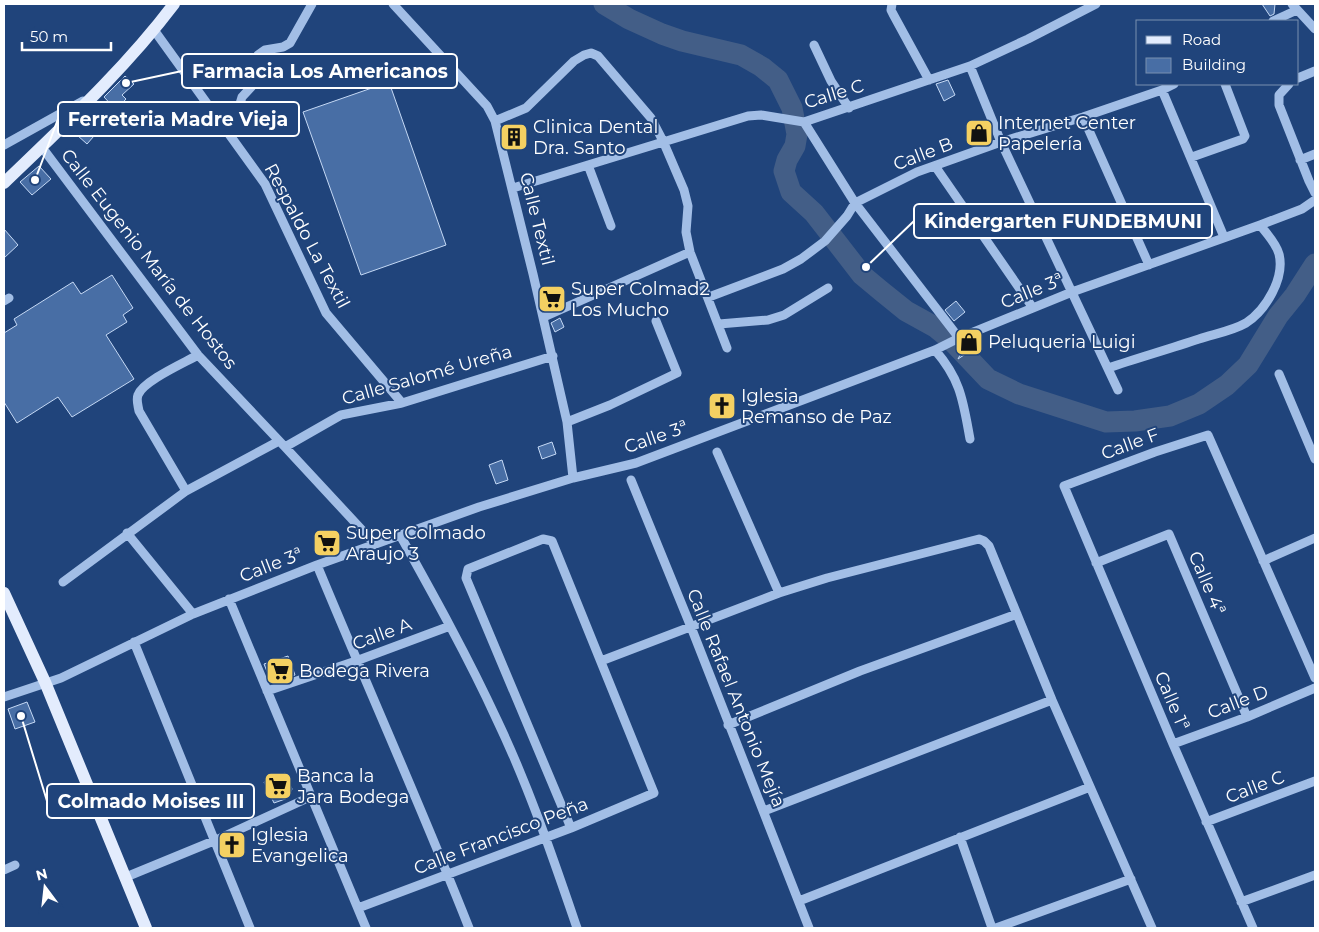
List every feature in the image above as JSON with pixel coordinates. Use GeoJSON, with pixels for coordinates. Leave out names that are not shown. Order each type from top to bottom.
{"type":"FeatureCollection","features":[{"type":"Feature","properties":{"kind":"main road"},"geometry":{"type":"LineString","coordinates":[[4,183],[94,95],[154,30],[174,4]]}},
{"type":"Feature","properties":{"kind":"main road"},"geometry":{"type":"LineString","coordinates":[[4,593],[45,682],[146,928]]}},
{"type":"Feature","properties":{"kind":"street"},"geometry":{"type":"LineString","coordinates":[[223,126],[238,107],[242,97],[253,85],[258,55],[264,50],[290,44],[312,4]]}},
{"type":"Feature","properties":{"kind":"street","name":"Calle Textil"},"geometry":{"type":"LineString","coordinates":[[392,4],[487,106],[495,121],[553,356],[567,422],[573,478]]}},
{"type":"Feature","properties":{"kind":"street"},"geometry":{"type":"LineString","coordinates":[[892,4],[891,10],[929,80]]}},
{"type":"Feature","properties":{"kind":"street","name":"Calle C"},"geometry":{"type":"LineString","coordinates":[[513,188],[748,116],[761,114],[804,122],[849,108],[970,66],[1096,4]]}},
{"type":"Feature","properties":{"kind":"street"},"geometry":{"type":"LineString","coordinates":[[1275,20],[1295,7],[1315,29]]}},
{"type":"Feature","properties":{"kind":"street","name":"Respaldo La Textil"},"geometry":{"type":"LineString","coordinates":[[154,30],[265,184],[326,313],[402,403]]}},
{"type":"Feature","properties":{"kind":"street"},"geometry":{"type":"LineString","coordinates":[[814,45],[831,81],[849,108]]}},
{"type":"Feature","properties":{"kind":"street"},"geometry":{"type":"LineString","coordinates":[[495,121],[526,108],[574,61],[591,53],[598,56],[651,118],[663,141],[684,190],[688,206],[686,232],[690,252],[727,348]]}},
{"type":"Feature","properties":{"kind":"street"},"geometry":{"type":"LineString","coordinates":[[970,66],[1001,142],[1118,390]]}},
{"type":"Feature","properties":{"kind":"street"},"geometry":{"type":"LineString","coordinates":[[1299,78],[1315,71]]}},
{"type":"Feature","properties":{"kind":"street","name":"Calle B"},"geometry":{"type":"LineString","coordinates":[[708,297],[783,269],[801,259],[836,230],[855,203],[917,172],[1001,142],[1083,117],[1172,85]]}},
{"type":"Feature","properties":{"kind":"street"},"geometry":{"type":"LineString","coordinates":[[1192,157],[1242,139],[1245,136],[1225,85]]}},
{"type":"Feature","properties":{"kind":"street"},"geometry":{"type":"LineString","coordinates":[[1288,85],[1279,95],[1279,105],[1315,193]]}},
{"type":"Feature","properties":{"kind":"street"},"geometry":{"type":"LineString","coordinates":[[1162,90],[1192,157],[1224,237]]}},
{"type":"Feature","properties":{"kind":"street"},"geometry":{"type":"LineString","coordinates":[[4,145],[94,95]]}},
{"type":"Feature","properties":{"kind":"street"},"geometry":{"type":"LineString","coordinates":[[1083,117],[1149,265]]}},
{"type":"Feature","properties":{"kind":"street"},"geometry":{"type":"LineString","coordinates":[[804,122],[855,203],[959,338]]}},
{"type":"Feature","properties":{"kind":"street","name":"Calle Eugenio María de Hostos"},"geometry":{"type":"LineString","coordinates":[[41,146],[198,356],[375,544]]}},
{"type":"Feature","properties":{"kind":"street"},"geometry":{"type":"LineString","coordinates":[[1300,160],[1315,154]]}},
{"type":"Feature","properties":{"kind":"street"},"geometry":{"type":"LineString","coordinates":[[588,166],[612,226]]}},
{"type":"Feature","properties":{"kind":"street"},"geometry":{"type":"LineString","coordinates":[[935,166],[1033,308]]}},
{"type":"Feature","properties":{"kind":"street","name":"Calle 3ª"},"geometry":{"type":"LineString","coordinates":[[4,697],[61,678],[193,614],[318,565],[479,508],[573,478],[636,463],[938,349],[959,338],[1072,292],[1302,209],[1315,200]]}},
{"type":"Feature","properties":{"kind":"street"},"geometry":{"type":"LineString","coordinates":[[1108,368],[1225,331],[1246,323],[1256,315],[1265,305],[1273,290],[1278,278],[1280,263],[1274,244],[1260,225]]}},
{"type":"Feature","properties":{"kind":"street"},"geometry":{"type":"LineString","coordinates":[[544,317],[690,252]]}},
{"type":"Feature","properties":{"kind":"street"},"geometry":{"type":"LineString","coordinates":[[719,324],[768,320],[784,315],[828,288]]}},
{"type":"Feature","properties":{"kind":"street"},"geometry":{"type":"LineString","coordinates":[[567,422],[610,405],[677,373],[656,322]]}},
{"type":"Feature","properties":{"kind":"street"},"geometry":{"type":"LineString","coordinates":[[938,349],[954,374],[960,389],[970,439]]}},
{"type":"Feature","properties":{"kind":"street"},"geometry":{"type":"LineString","coordinates":[[186,491],[139,411],[137,401],[138,393],[147,384],[198,356]]}},
{"type":"Feature","properties":{"kind":"street","name":"Calle Salomé Ureña"},"geometry":{"type":"LineString","coordinates":[[63,582],[186,491],[341,415],[402,403],[553,356]]}},
{"type":"Feature","properties":{"kind":"street"},"geometry":{"type":"LineString","coordinates":[[1278,374],[1315,459]]}},
{"type":"Feature","properties":{"kind":"street","name":"Calle F"},"geometry":{"type":"LineString","coordinates":[[1064,486],[1154,452],[1208,435],[1264,561]]}},
{"type":"Feature","properties":{"kind":"street"},"geometry":{"type":"LineString","coordinates":[[717,452],[779,593]]}},
{"type":"Feature","properties":{"kind":"street","name":"Calle Rafael Antonio Mejía"},"geometry":{"type":"LineString","coordinates":[[630,480],[691,627],[809,928]]}},
{"type":"Feature","properties":{"kind":"street","name":"Calle 1ª"},"geometry":{"type":"LineString","coordinates":[[1064,486],[1206,822],[1253,928]]}},
{"type":"Feature","properties":{"kind":"street"},"geometry":{"type":"LineString","coordinates":[[127,533],[193,614]]}},
{"type":"Feature","properties":{"kind":"street","name":"Calle 4ª"},"geometry":{"type":"LineString","coordinates":[[1096,563],[1169,534],[1247,717]]}},
{"type":"Feature","properties":{"kind":"street"},"geometry":{"type":"LineString","coordinates":[[400,535],[450,626],[498,720],[546,838],[577,928]]}},
{"type":"Feature","properties":{"kind":"street"},"geometry":{"type":"LineString","coordinates":[[571,828],[466,578],[466,571],[543,538],[552,541],[600,661],[779,593],[827,578],[978,539],[984,540],[989,546],[1052,700],[1152,928]]}},
{"type":"Feature","properties":{"kind":"street"},"geometry":{"type":"LineString","coordinates":[[1315,538],[1264,561],[1315,678]]}},
{"type":"Feature","properties":{"kind":"street"},"geometry":{"type":"LineString","coordinates":[[318,565],[356,661],[448,874],[469,928]]}},
{"type":"Feature","properties":{"kind":"street"},"geometry":{"type":"LineString","coordinates":[[229,599],[366,928]]}},
{"type":"Feature","properties":{"kind":"street"},"geometry":{"type":"LineString","coordinates":[[728,724],[860,671],[1017,614]]}},
{"type":"Feature","properties":{"kind":"street","name":"Calle A"},"geometry":{"type":"LineString","coordinates":[[267,691],[356,661],[450,626]]}},
{"type":"Feature","properties":{"kind":"street"},"geometry":{"type":"LineString","coordinates":[[134,642],[216,840],[250,928]]}},
{"type":"Feature","properties":{"kind":"street","name":"Calle Francisco Peña"},"geometry":{"type":"LineString","coordinates":[[358,908],[546,838],[654,792],[600,661]]}},
{"type":"Feature","properties":{"kind":"street","name":"Calle D"},"geometry":{"type":"LineString","coordinates":[[1173,744],[1247,717],[1315,688]]}},
{"type":"Feature","properties":{"kind":"street"},"geometry":{"type":"LineString","coordinates":[[764,811],[1052,700]]}},
{"type":"Feature","properties":{"kind":"street","name":"Calle C"},"geometry":{"type":"LineString","coordinates":[[1206,822],[1315,782]]}},
{"type":"Feature","properties":{"kind":"street"},"geometry":{"type":"LineString","coordinates":[[799,902],[1090,786]]}},
{"type":"Feature","properties":{"kind":"street"},"geometry":{"type":"LineString","coordinates":[[126,876],[216,840],[310,797]]}},
{"type":"Feature","properties":{"kind":"street"},"geometry":{"type":"LineString","coordinates":[[960,837],[994,928],[1131,879]]}},
{"type":"Feature","properties":{"kind":"street"},"geometry":{"type":"LineString","coordinates":[[4,870],[15,865]]}},
{"type":"Feature","properties":{"kind":"street"},"geometry":{"type":"LineString","coordinates":[[1241,902],[1315,875]]}},
{"type":"Feature","properties":{"kind":"building"},"geometry":{"type":"Polygon","coordinates":[[[1262,4],[1275,4],[1274,14],[1270,16],[1262,4]]]}},
{"type":"Feature","properties":{"kind":"building"},"geometry":{"type":"Polygon","coordinates":[[[125,76],[134,84],[122,95],[126,99],[116,110],[104,97],[125,76]]]}},
{"type":"Feature","properties":{"kind":"building"},"geometry":{"type":"Polygon","coordinates":[[[948,80],[955,95],[944,101],[936,84],[948,80]]]}},
{"type":"Feature","properties":{"kind":"building"},"geometry":{"type":"Polygon","coordinates":[[[389,82],[446,245],[361,275],[303,112],[389,82]]]}},
{"type":"Feature","properties":{"kind":"building"},"geometry":{"type":"Polygon","coordinates":[[[85,127],[94,136],[87,144],[77,135],[85,127]]]}},
{"type":"Feature","properties":{"kind":"building"},"geometry":{"type":"Polygon","coordinates":[[[39,166],[51,179],[32,195],[20,182],[39,166]]]}},
{"type":"Feature","properties":{"kind":"building"},"geometry":{"type":"Polygon","coordinates":[[[4,229],[18,245],[4,258],[4,229]]]}},
{"type":"Feature","properties":{"kind":"building"},"geometry":{"type":"Polygon","coordinates":[[[112,275],[133,308],[123,315],[127,322],[106,335],[134,379],[72,417],[58,397],[17,423],[4,402],[4,333],[17,325],[14,319],[73,282],[81,294],[112,275]]]}},
{"type":"Feature","properties":{"kind":"building","name":"Super Colmad2 Los Mucho"},"geometry":{"type":"Polygon","coordinates":[[[556,292],[559,302],[549,306],[546,295],[556,292]]]}},
{"type":"Feature","properties":{"kind":"building"},"geometry":{"type":"Polygon","coordinates":[[[956,301],[965,312],[954,321],[945,310],[956,301]]]}},
{"type":"Feature","properties":{"kind":"building"},"geometry":{"type":"Polygon","coordinates":[[[560,318],[564,327],[555,332],[551,323],[560,318]]]}},
{"type":"Feature","properties":{"kind":"building","name":"Peluqueria Luigi"},"geometry":{"type":"Polygon","coordinates":[[[971,340],[976,347],[958,359],[967,342],[971,340]]]}},
{"type":"Feature","properties":{"kind":"building","name":"Iglesia Remanso de Paz"},"geometry":{"type":"Polygon","coordinates":[[[725,394],[732,413],[719,418],[712,399],[725,394]]]}},
{"type":"Feature","properties":{"kind":"building"},"geometry":{"type":"Polygon","coordinates":[[[552,442],[556,454],[542,459],[538,447],[552,442]]]}},
{"type":"Feature","properties":{"kind":"building"},"geometry":{"type":"Polygon","coordinates":[[[502,460],[508,480],[496,484],[489,465],[502,460]]]}},
{"type":"Feature","properties":{"kind":"building","name":"Super Colmado Araujo 3"},"geometry":{"type":"Polygon","coordinates":[[[331,534],[336,548],[323,553],[318,538],[331,534]]]}},
{"type":"Feature","properties":{"kind":"building","name":"Bodega Rivera"},"geometry":{"type":"Polygon","coordinates":[[[288,656],[295,675],[274,682],[270,679],[264,664],[288,656]]]}},
{"type":"Feature","properties":{"kind":"building"},"geometry":{"type":"Polygon","coordinates":[[[27,702],[35,722],[15,729],[8,709],[27,702]]]}},
{"type":"Feature","properties":{"kind":"building","name":"Banca la Jara Bodega"},"geometry":{"type":"Polygon","coordinates":[[[285,773],[292,789],[288,798],[274,803],[264,782],[285,773]]]}},
{"type":"Feature","properties":{"kind":"building","name":"Iglesia Evangelica"},"geometry":{"type":"Polygon","coordinates":[[[235,838],[240,848],[229,853],[225,843],[235,838]]]}},
{"type":"Feature","properties":{"kind":"waterway"},"geometry":{"type":"LineString","coordinates":[[604,4],[629,19],[662,34],[682,41],[741,55],[762,67],[778,80],[792,108],[797,134],[795,146],[787,160],[784,171],[791,192],[814,213],[862,275],[906,311],[935,327],[952,341],[988,379],[1019,394],[1106,422],[1135,421],[1170,416],[1199,404],[1227,385],[1248,365],[1278,316],[1295,295],[1315,264]]}},
{"type":"Feature","properties":{"kind":"place","name":"Farmacia Los Americanos"},"geometry":{"type":"Point","coordinates":[126,83]}},
{"type":"Feature","properties":{"kind":"place","name":"Internet Center Papelería"},"geometry":{"type":"Point","coordinates":[979,133]}},
{"type":"Feature","properties":{"kind":"place","name":"Clinica Dental Dra. Santo"},"geometry":{"type":"Point","coordinates":[514,137]}},
{"type":"Feature","properties":{"kind":"place","name":"Ferreteria Madre Vieja"},"geometry":{"type":"Point","coordinates":[35,180]}},
{"type":"Feature","properties":{"kind":"place","name":"Kindergarten FUNDEBMUNI"},"geometry":{"type":"Point","coordinates":[866,267]}},
{"type":"Feature","properties":{"kind":"place","name":"Super Colmad2 Los Mucho"},"geometry":{"type":"Point","coordinates":[552,299]}},
{"type":"Feature","properties":{"kind":"place","name":"Peluqueria Luigi"},"geometry":{"type":"Point","coordinates":[969,342]}},
{"type":"Feature","properties":{"kind":"place","name":"Iglesia Remanso de Paz"},"geometry":{"type":"Point","coordinates":[722,406]}},
{"type":"Feature","properties":{"kind":"place","name":"Super Colmado Araujo 3"},"geometry":{"type":"Point","coordinates":[327,543]}},
{"type":"Feature","properties":{"kind":"place","name":"Bodega Rivera"},"geometry":{"type":"Point","coordinates":[280,671]}},
{"type":"Feature","properties":{"kind":"place","name":"Colmado Moises III"},"geometry":{"type":"Point","coordinates":[21,716]}},
{"type":"Feature","properties":{"kind":"place","name":"Banca la Jara Bodega"},"geometry":{"type":"Point","coordinates":[278,786]}},
{"type":"Feature","properties":{"kind":"place","name":"Iglesia Evangelica"},"geometry":{"type":"Point","coordinates":[232,845]}}]}
